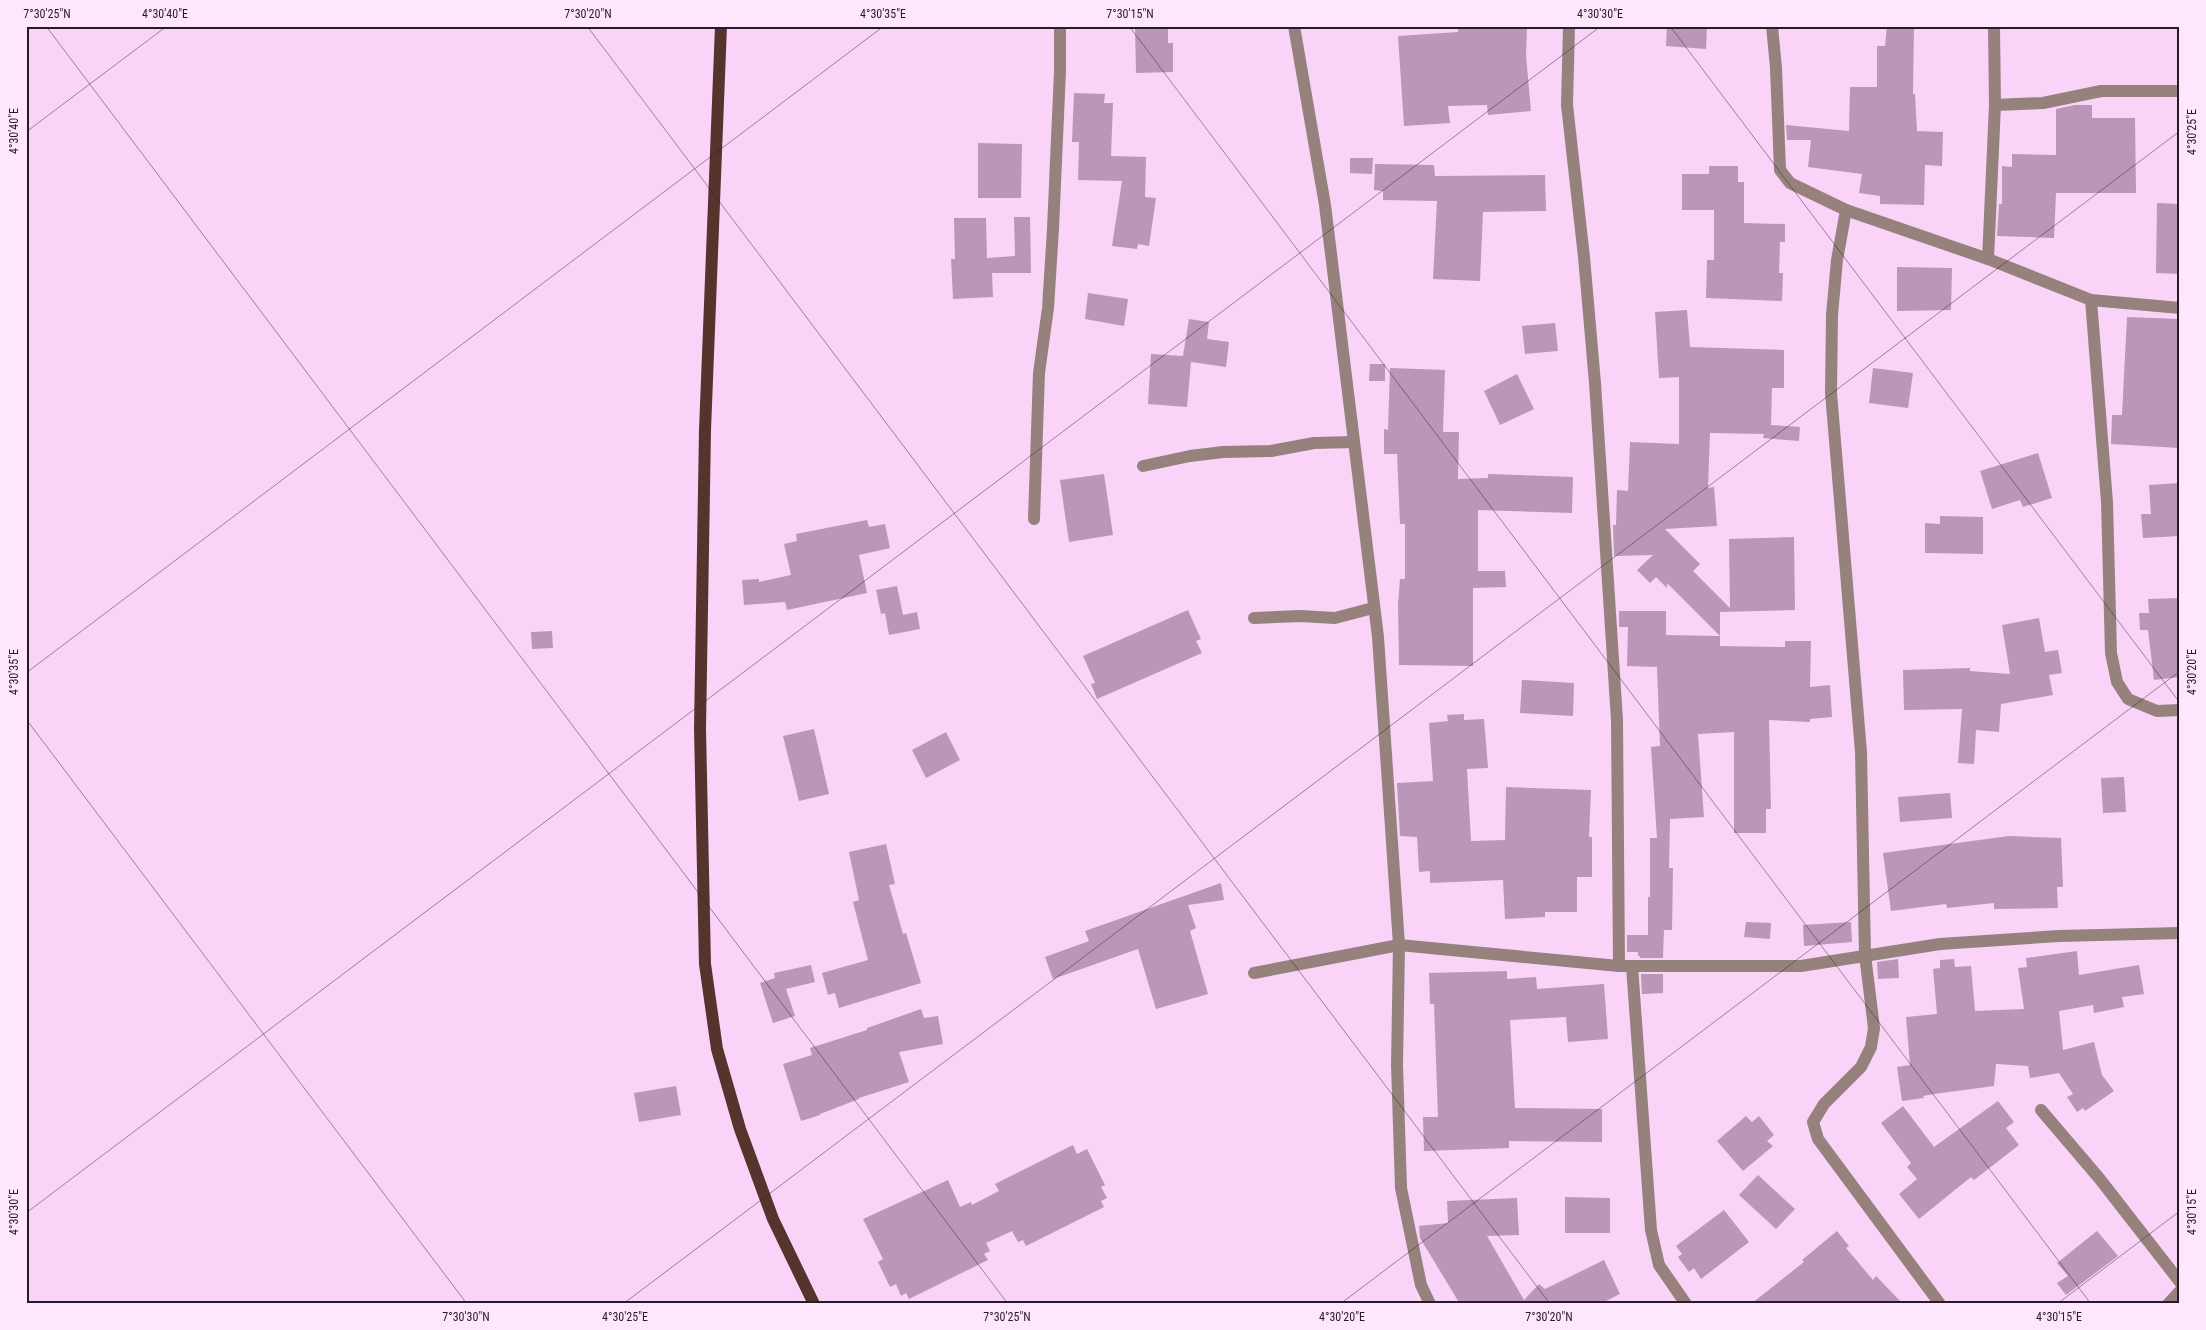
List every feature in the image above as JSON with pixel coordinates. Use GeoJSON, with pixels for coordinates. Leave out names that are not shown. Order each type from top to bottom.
{"type":"FeatureCollection","features":[{"type":"Feature","properties":{"kind":"main road"},"geometry":{"type":"LineString","coordinates":[[721,26],[704,440],[700,728],[705,964],[717,1049],[740,1129],[773,1219],[814,1304]]}},
{"type":"Feature","properties":{"kind":"street"},"geometry":{"type":"LineString","coordinates":[[1034,518],[1039,373],[1048,308],[1053,229],[1060,71],[1060,26]]}},
{"type":"Feature","properties":{"kind":"street"},"geometry":{"type":"LineString","coordinates":[[1294,26],[1325,205],[1378,637],[1399,945],[1397,1065],[1400,1188],[1421,1285],[1430,1304]]}},
{"type":"Feature","properties":{"kind":"street"},"geometry":{"type":"LineString","coordinates":[[1569,26],[1567,105],[1584,257],[1595,383],[1617,720],[1626,966],[1651,1230],[1658,1265],[1686,1304]]}},
{"type":"Feature","properties":{"kind":"street"},"geometry":{"type":"LineString","coordinates":[[1772,26],[1776,68],[1780,170],[1790,183],[1846,210],[1988,259],[2092,300],[2180,308]]}},
{"type":"Feature","properties":{"kind":"street"},"geometry":{"type":"LineString","coordinates":[[1988,259],[1995,105],[1994,26]]}},
{"type":"Feature","properties":{"kind":"street"},"geometry":{"type":"LineString","coordinates":[[1995,105],[2043,103],[2101,91],[2180,91]]}},
{"type":"Feature","properties":{"kind":"street"},"geometry":{"type":"LineString","coordinates":[[1846,210],[1837,260],[1832,315],[1831,393],[1861,752],[1865,955],[1874,1028],[1871,1047],[1861,1067],[1824,1104],[1813,1122],[1818,1140],[1940,1304]]}},
{"type":"Feature","properties":{"kind":"street"},"geometry":{"type":"LineString","coordinates":[[2092,300],[2107,502],[2111,653],[2117,682],[2128,699],[2157,711],[2180,710]]}},
{"type":"Feature","properties":{"kind":"street"},"geometry":{"type":"LineString","coordinates":[[1143,466],[1190,456],[1223,452],[1270,451],[1314,443],[1354,442]]}},
{"type":"Feature","properties":{"kind":"street"},"geometry":{"type":"LineString","coordinates":[[1254,618],[1300,616],[1335,618],[1373,608]]}},
{"type":"Feature","properties":{"kind":"street"},"geometry":{"type":"LineString","coordinates":[[1254,973],[1399,945],[1626,966],[1801,966],[1940,944],[2059,936],[2180,933]]}},
{"type":"Feature","properties":{"kind":"street"},"geometry":{"type":"LineString","coordinates":[[2041,1110],[2099,1178],[2180,1282]]}},
{"type":"Feature","properties":{"kind":"street"},"geometry":{"type":"LineString","coordinates":[[2168,1304],[2180,1291]]}},
{"type":"Feature","properties":{"kind":"building"},"geometry":{"type":"Polygon","coordinates":[[[1135,26],[1168,26],[1168,43],[1173,43],[1173,72],[1136,73],[1135,26]]]}},
{"type":"Feature","properties":{"kind":"building"},"geometry":{"type":"Polygon","coordinates":[[[1458,26],[1527,26],[1526,56],[1531,111],[1488,115],[1487,105],[1448,106],[1450,123],[1404,126],[1398,36],[1458,32],[1458,26]]]}},
{"type":"Feature","properties":{"kind":"building"},"geometry":{"type":"Polygon","coordinates":[[[1667,26],[1707,27],[1706,49],[1666,46],[1667,26]]]}},
{"type":"Feature","properties":{"kind":"building"},"geometry":{"type":"Polygon","coordinates":[[[1887,26],[1914,26],[1913,94],[1915,94],[1917,131],[1943,132],[1942,166],[1925,165],[1924,205],[1880,204],[1880,196],[1859,193],[1862,174],[1808,167],[1811,140],[1787,140],[1786,125],[1849,131],[1850,87],[1877,87],[1877,46],[1885,46],[1887,26]]]}},
{"type":"Feature","properties":{"kind":"building"},"geometry":{"type":"Polygon","coordinates":[[[1074,93],[1105,94],[1104,103],[1113,103],[1111,156],[1146,157],[1145,197],[1156,198],[1149,246],[1138,244],[1137,249],[1112,246],[1122,181],[1078,180],[1079,142],[1072,142],[1074,93]]]}},
{"type":"Feature","properties":{"kind":"building"},"geometry":{"type":"Polygon","coordinates":[[[2075,105],[2092,105],[2092,118],[2135,118],[2136,193],[2056,193],[2054,238],[1997,236],[1999,204],[2002,204],[2002,166],[2012,167],[2012,154],[2056,155],[2056,109],[2075,105]]]}},
{"type":"Feature","properties":{"kind":"building"},"geometry":{"type":"Polygon","coordinates":[[[978,143],[1022,144],[1021,198],[978,198],[978,143]]]}},
{"type":"Feature","properties":{"kind":"building"},"geometry":{"type":"Polygon","coordinates":[[[1350,158],[1373,158],[1372,174],[1350,173],[1350,158]]]}},
{"type":"Feature","properties":{"kind":"building"},"geometry":{"type":"Polygon","coordinates":[[[1375,164],[1434,165],[1435,176],[1545,175],[1546,211],[1483,212],[1480,281],[1433,279],[1437,201],[1383,200],[1383,191],[1374,190],[1375,164]]]}},
{"type":"Feature","properties":{"kind":"building"},"geometry":{"type":"Polygon","coordinates":[[[1709,166],[1738,166],[1738,182],[1744,182],[1744,223],[1785,224],[1785,242],[1780,242],[1779,273],[1783,273],[1782,301],[1706,298],[1707,260],[1714,260],[1714,210],[1682,210],[1682,174],[1709,174],[1709,166]]]}},
{"type":"Feature","properties":{"kind":"building"},"geometry":{"type":"Polygon","coordinates":[[[2157,203],[2180,204],[2180,274],[2156,273],[2157,203]]]}},
{"type":"Feature","properties":{"kind":"building"},"geometry":{"type":"Polygon","coordinates":[[[1014,217],[1030,217],[1031,273],[992,273],[993,297],[953,299],[951,259],[955,259],[954,218],[986,218],[987,258],[1015,256],[1014,217]]]}},
{"type":"Feature","properties":{"kind":"building"},"geometry":{"type":"Polygon","coordinates":[[[1897,267],[1952,268],[1951,310],[1897,311],[1897,267]]]}},
{"type":"Feature","properties":{"kind":"building"},"geometry":{"type":"Polygon","coordinates":[[[1088,293],[1128,299],[1124,326],[1085,319],[1088,293]]]}},
{"type":"Feature","properties":{"kind":"building"},"geometry":{"type":"Polygon","coordinates":[[[1687,310],[1690,347],[1784,350],[1784,388],[1772,388],[1771,425],[1800,427],[1799,441],[1763,438],[1764,434],[1710,433],[1708,488],[1714,487],[1717,526],[1665,529],[1700,564],[1693,571],[1730,608],[1729,539],[1794,537],[1795,610],[1720,612],[1720,636],[1667,583],[1667,588],[1656,577],[1650,583],[1637,570],[1653,555],[1614,556],[1613,525],[1616,525],[1617,490],[1628,491],[1630,442],[1679,444],[1679,377],[1659,378],[1655,312],[1687,310]]]}},
{"type":"Feature","properties":{"kind":"building"},"geometry":{"type":"Polygon","coordinates":[[[2127,317],[2180,319],[2180,448],[2111,444],[2112,415],[2122,415],[2127,317]]]}},
{"type":"Feature","properties":{"kind":"building"},"geometry":{"type":"Polygon","coordinates":[[[1189,319],[1209,322],[1207,339],[1229,342],[1226,367],[1191,362],[1187,407],[1148,404],[1151,354],[1183,356],[1189,319]]]}},
{"type":"Feature","properties":{"kind":"building"},"geometry":{"type":"Polygon","coordinates":[[[1555,323],[1558,351],[1525,354],[1522,326],[1555,323]]]}},
{"type":"Feature","properties":{"kind":"building"},"geometry":{"type":"Polygon","coordinates":[[[1370,364],[1385,364],[1385,381],[1369,381],[1370,364]]]}},
{"type":"Feature","properties":{"kind":"building"},"geometry":{"type":"Polygon","coordinates":[[[1390,368],[1445,370],[1443,432],[1459,432],[1458,479],[1488,478],[1488,474],[1573,477],[1572,513],[1478,510],[1478,571],[1505,571],[1506,587],[1473,588],[1473,666],[1399,665],[1398,604],[1400,579],[1405,579],[1405,524],[1400,524],[1397,454],[1384,454],[1384,429],[1388,430],[1390,368]]]}},
{"type":"Feature","properties":{"kind":"building"},"geometry":{"type":"Polygon","coordinates":[[[1873,368],[1913,373],[1908,408],[1869,403],[1873,368]]]}},
{"type":"Feature","properties":{"kind":"building"},"geometry":{"type":"Polygon","coordinates":[[[1517,374],[1534,409],[1500,425],[1484,391],[1517,374]]]}},
{"type":"Feature","properties":{"kind":"building"},"geometry":{"type":"Polygon","coordinates":[[[2038,453],[2052,498],[2023,507],[2020,500],[1992,509],[1980,471],[2038,453]]]}},
{"type":"Feature","properties":{"kind":"building"},"geometry":{"type":"Polygon","coordinates":[[[1104,474],[1113,535],[1069,542],[1060,480],[1104,474]]]}},
{"type":"Feature","properties":{"kind":"building"},"geometry":{"type":"Polygon","coordinates":[[[2180,483],[2180,536],[2143,538],[2141,514],[2151,514],[2149,485],[2180,483]]]}},
{"type":"Feature","properties":{"kind":"building"},"geometry":{"type":"Polygon","coordinates":[[[1940,516],[1983,517],[1983,554],[1925,553],[1925,523],[1940,524],[1940,516]]]}},
{"type":"Feature","properties":{"kind":"building"},"geometry":{"type":"Polygon","coordinates":[[[867,520],[869,527],[885,524],[890,548],[859,555],[867,593],[787,610],[785,602],[744,605],[742,580],[759,579],[759,582],[791,575],[784,544],[797,541],[796,534],[867,520]]]}},
{"type":"Feature","properties":{"kind":"building"},"geometry":{"type":"Polygon","coordinates":[[[897,586],[903,615],[917,612],[920,629],[889,635],[885,613],[881,614],[876,590],[897,586]]]}},
{"type":"Feature","properties":{"kind":"building"},"geometry":{"type":"Polygon","coordinates":[[[2180,598],[2180,677],[2154,680],[2148,630],[2140,630],[2139,613],[2149,613],[2148,599],[2180,598]]]}},
{"type":"Feature","properties":{"kind":"building"},"geometry":{"type":"Polygon","coordinates":[[[1188,610],[1201,639],[1196,641],[1202,653],[1097,699],[1091,684],[1095,683],[1083,656],[1188,610]]]}},
{"type":"Feature","properties":{"kind":"building"},"geometry":{"type":"Polygon","coordinates":[[[1619,611],[1666,611],[1666,635],[1720,636],[1720,646],[1785,647],[1785,641],[1811,641],[1810,687],[1830,685],[1832,717],[1810,719],[1810,722],[1769,720],[1771,809],[1766,809],[1766,833],[1734,833],[1734,732],[1698,734],[1704,817],[1670,819],[1669,868],[1673,868],[1672,930],[1664,930],[1663,958],[1640,958],[1638,952],[1627,952],[1627,935],[1648,935],[1650,838],[1657,838],[1651,747],[1660,746],[1657,667],[1627,666],[1628,627],[1619,627],[1619,611]]]}},
{"type":"Feature","properties":{"kind":"building"},"geometry":{"type":"Polygon","coordinates":[[[2039,618],[2045,652],[2058,650],[2062,673],[2049,675],[2053,695],[2001,704],[1999,732],[1976,730],[1974,764],[1958,763],[1962,709],[1904,710],[1903,670],[1970,668],[1970,671],[2010,674],[2002,625],[2039,618]]]}},
{"type":"Feature","properties":{"kind":"building"},"geometry":{"type":"Polygon","coordinates":[[[552,631],[553,648],[532,649],[531,632],[552,631]]]}},
{"type":"Feature","properties":{"kind":"building"},"geometry":{"type":"Polygon","coordinates":[[[1522,680],[1574,683],[1573,716],[1520,713],[1522,680]]]}},
{"type":"Feature","properties":{"kind":"building"},"geometry":{"type":"Polygon","coordinates":[[[1464,714],[1464,720],[1484,719],[1488,768],[1467,769],[1471,841],[1505,840],[1506,787],[1591,790],[1589,837],[1592,837],[1592,877],[1577,877],[1577,912],[1545,912],[1545,917],[1505,919],[1503,880],[1430,883],[1430,871],[1419,872],[1417,837],[1400,836],[1397,783],[1433,781],[1429,723],[1448,721],[1447,715],[1464,714]]]}},
{"type":"Feature","properties":{"kind":"building"},"geometry":{"type":"Polygon","coordinates":[[[814,729],[829,794],[799,801],[783,736],[814,729]]]}},
{"type":"Feature","properties":{"kind":"building"},"geometry":{"type":"Polygon","coordinates":[[[946,732],[960,760],[926,778],[912,750],[946,732]]]}},
{"type":"Feature","properties":{"kind":"building"},"geometry":{"type":"Polygon","coordinates":[[[2124,777],[2126,812],[2103,813],[2101,778],[2124,777]]]}},
{"type":"Feature","properties":{"kind":"building"},"geometry":{"type":"Polygon","coordinates":[[[1950,793],[1952,818],[1900,822],[1898,797],[1950,793]]]}},
{"type":"Feature","properties":{"kind":"building"},"geometry":{"type":"Polygon","coordinates":[[[2009,836],[2061,838],[2063,887],[2057,887],[2058,908],[1994,909],[1994,903],[1947,908],[1946,904],[1891,911],[1883,853],[2009,836]]]}},
{"type":"Feature","properties":{"kind":"building"},"geometry":{"type":"Polygon","coordinates":[[[886,844],[895,884],[889,885],[903,934],[906,933],[921,983],[839,1008],[835,993],[828,995],[822,973],[868,960],[853,902],[859,900],[849,852],[886,844]]]}},
{"type":"Feature","properties":{"kind":"building"},"geometry":{"type":"Polygon","coordinates":[[[1221,883],[1224,900],[1188,905],[1196,928],[1190,931],[1208,994],[1156,1009],[1138,949],[1053,979],[1045,957],[1089,941],[1085,931],[1221,883]]]}},
{"type":"Feature","properties":{"kind":"building"},"geometry":{"type":"Polygon","coordinates":[[[1746,922],[1771,923],[1770,939],[1744,937],[1746,922]]]}},
{"type":"Feature","properties":{"kind":"building"},"geometry":{"type":"Polygon","coordinates":[[[1851,922],[1852,942],[1804,946],[1803,925],[1851,922]]]}},
{"type":"Feature","properties":{"kind":"building"},"geometry":{"type":"Polygon","coordinates":[[[2077,951],[2079,975],[2139,965],[2144,994],[2122,997],[2124,1007],[2094,1013],[2093,1005],[2059,1011],[2063,1050],[2094,1042],[2102,1075],[2114,1091],[2085,1111],[2083,1108],[2077,1112],[2067,1097],[2073,1094],[2059,1073],[2030,1078],[2028,1066],[1996,1064],[1994,1086],[1934,1094],[1923,1096],[1924,1098],[1902,1101],[1897,1067],[1910,1065],[1906,1017],[1937,1014],[1933,969],[1940,968],[1940,960],[1954,959],[1955,967],[1971,966],[1975,1011],[2024,1009],[2018,968],[2027,967],[2026,958],[2077,951]]]}},
{"type":"Feature","properties":{"kind":"building"},"geometry":{"type":"Polygon","coordinates":[[[1898,959],[1899,978],[1878,979],[1877,962],[1898,959]]]}},
{"type":"Feature","properties":{"kind":"building"},"geometry":{"type":"Polygon","coordinates":[[[811,965],[815,982],[786,989],[795,1016],[773,1023],[760,983],[775,978],[774,973],[811,965]]]}},
{"type":"Feature","properties":{"kind":"building"},"geometry":{"type":"Polygon","coordinates":[[[1507,971],[1507,979],[1536,977],[1537,989],[1604,984],[1608,1039],[1568,1042],[1566,1017],[1510,1020],[1515,1108],[1602,1109],[1602,1142],[1509,1141],[1509,1148],[1424,1151],[1423,1117],[1438,1117],[1434,1004],[1430,1004],[1429,973],[1507,971]]]}},
{"type":"Feature","properties":{"kind":"building"},"geometry":{"type":"Polygon","coordinates":[[[1641,974],[1663,974],[1663,993],[1642,994],[1641,974]]]}},
{"type":"Feature","properties":{"kind":"building"},"geometry":{"type":"Polygon","coordinates":[[[921,1009],[924,1018],[938,1016],[943,1044],[899,1052],[909,1082],[859,1098],[801,1121],[783,1064],[812,1055],[810,1048],[867,1030],[867,1028],[921,1009]]]}},
{"type":"Feature","properties":{"kind":"building"},"geometry":{"type":"Polygon","coordinates":[[[676,1086],[681,1115],[639,1122],[634,1093],[676,1086]]]}},
{"type":"Feature","properties":{"kind":"building"},"geometry":{"type":"Polygon","coordinates":[[[1998,1101],[2014,1122],[2006,1128],[2019,1145],[1974,1180],[1971,1177],[1919,1219],[1899,1194],[1917,1179],[1907,1167],[1911,1163],[1881,1123],[1903,1106],[1934,1147],[1998,1101]]]}},
{"type":"Feature","properties":{"kind":"building"},"geometry":{"type":"Polygon","coordinates":[[[1746,1116],[1752,1122],[1759,1116],[1774,1135],[1767,1141],[1773,1146],[1743,1171],[1717,1141],[1746,1116]]]}},
{"type":"Feature","properties":{"kind":"building"},"geometry":{"type":"Polygon","coordinates":[[[1073,1145],[1077,1154],[1087,1149],[1105,1185],[1101,1187],[1107,1198],[1101,1201],[1104,1207],[1026,1246],[1023,1240],[1018,1242],[1012,1231],[986,1243],[990,1251],[984,1254],[988,1260],[909,1299],[906,1293],[901,1296],[896,1284],[890,1287],[878,1262],[883,1259],[863,1219],[948,1180],[960,1207],[971,1202],[972,1205],[999,1191],[995,1184],[1073,1145]]]}},
{"type":"Feature","properties":{"kind":"building"},"geometry":{"type":"Polygon","coordinates":[[[1758,1175],[1795,1209],[1776,1229],[1739,1195],[1758,1175]]]}},
{"type":"Feature","properties":{"kind":"building"},"geometry":{"type":"Polygon","coordinates":[[[1565,1197],[1610,1198],[1610,1233],[1565,1233],[1565,1197]]]}},
{"type":"Feature","properties":{"kind":"building"},"geometry":{"type":"Polygon","coordinates":[[[1517,1198],[1519,1235],[1487,1236],[1524,1300],[1539,1284],[1545,1289],[1604,1260],[1620,1294],[1600,1304],[1460,1304],[1420,1238],[1419,1226],[1448,1223],[1447,1201],[1517,1198]]]}},
{"type":"Feature","properties":{"kind":"building"},"geometry":{"type":"Polygon","coordinates":[[[1724,1210],[1749,1242],[1701,1279],[1694,1268],[1689,1272],[1678,1257],[1682,1254],[1676,1246],[1724,1210]]]}},
{"type":"Feature","properties":{"kind":"building"},"geometry":{"type":"Polygon","coordinates":[[[1837,1231],[1849,1246],[1846,1248],[1873,1280],[1876,1276],[1903,1304],[1751,1304],[1804,1262],[1802,1260],[1837,1231]]]}},
{"type":"Feature","properties":{"kind":"building"},"geometry":{"type":"Polygon","coordinates":[[[2097,1231],[2118,1256],[2066,1295],[2057,1283],[2068,1276],[2057,1263],[2097,1231]]]}}]}
